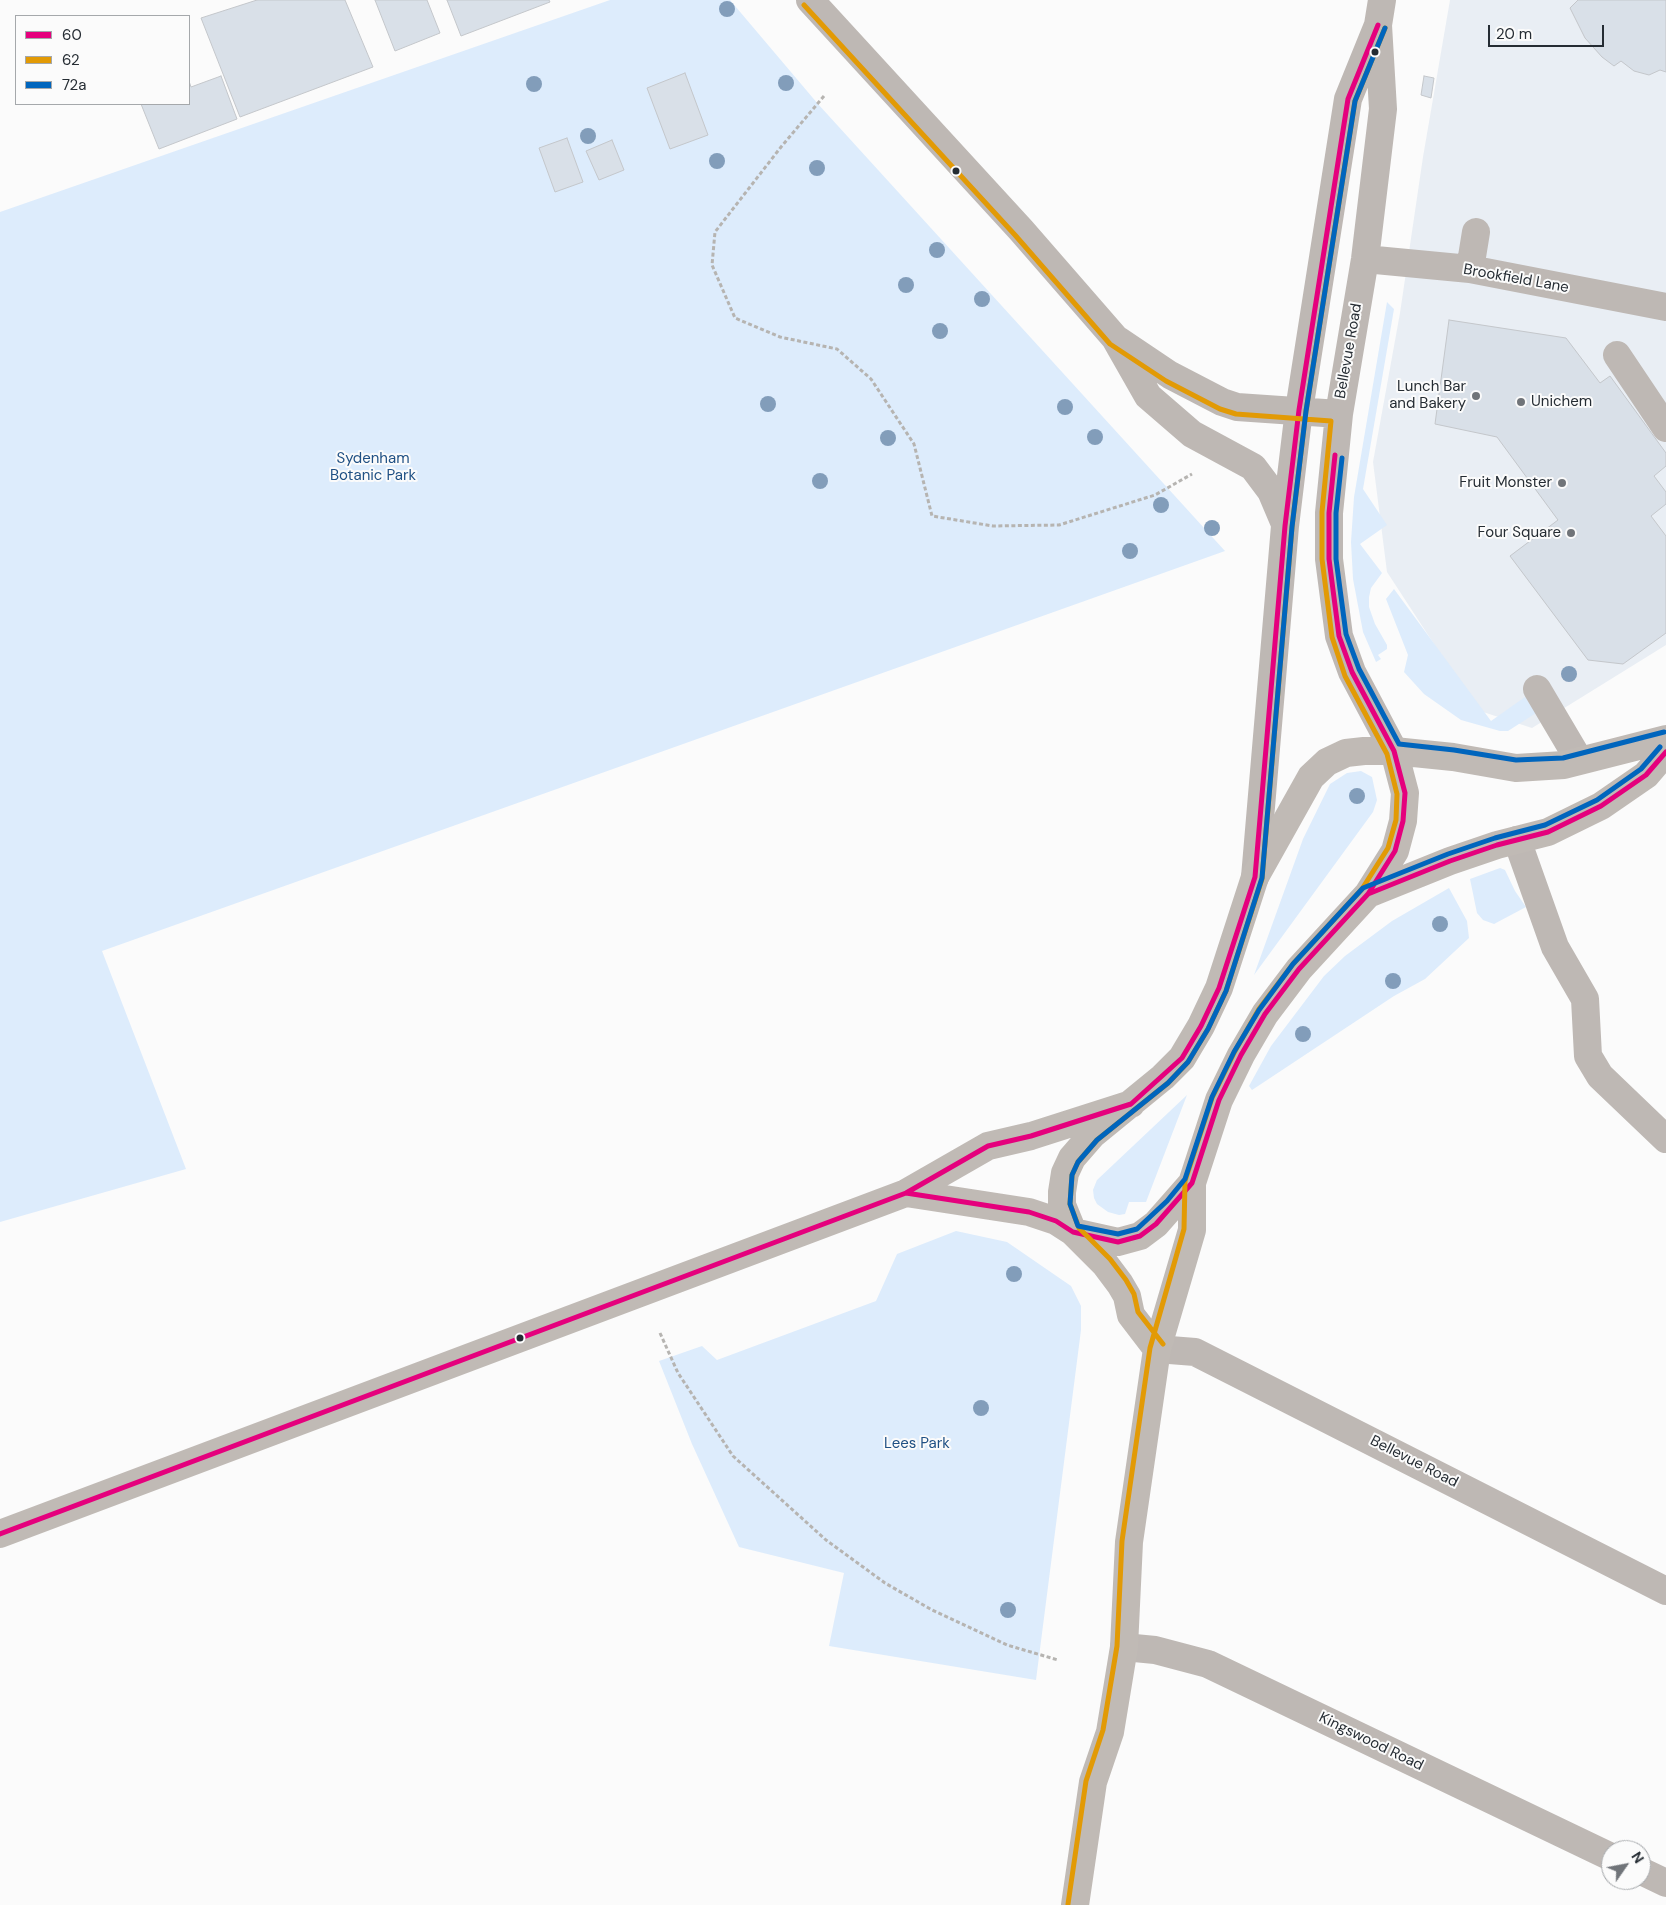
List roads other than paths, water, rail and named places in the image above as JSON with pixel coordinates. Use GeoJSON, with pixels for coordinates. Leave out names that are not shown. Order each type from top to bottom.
{"type":"FeatureCollection","features":[{"type":"Feature","properties":{"kind":"main road"},"geometry":{"type":"LineString","coordinates":[[1157,1349],[1131,1315],[1127,1296],[1115,1278],[1105,1264],[1074,1232],[1062,1205],[1062,1192],[1069,1166],[1072,1158],[1092,1135],[1163,1077],[1182,1058],[1201,1026],[1219,988],[1255,877],[1312,777],[1327,762],[1346,753],[1394,751],[1453,757],[1516,768],[1564,765],[1666,739]]}},
{"type":"Feature","properties":{"kind":"main road","name":"Bellevue Road"},"geometry":{"type":"LineString","coordinates":[[1368,894],[1395,851],[1403,821],[1405,792],[1394,751]]}},
{"type":"Feature","properties":{"kind":"main road"},"geometry":{"type":"LineString","coordinates":[[1075,1905],[1093,1782],[1110,1732],[1124,1648],[1129,1542],[1157,1349],[1192,1230],[1192,1184],[1219,1100],[1241,1055],[1265,1014],[1299,969],[1368,894],[1442,864],[1548,832],[1601,806],[1646,775],[1666,752]]}},
{"type":"Feature","properties":{"kind":"main road"},"geometry":{"type":"LineString","coordinates":[[0,1534],[906,1193],[988,1146],[1031,1136],[1131,1104]]}},
{"type":"Feature","properties":{"kind":"main road"},"geometry":{"type":"LineString","coordinates":[[906,1193],[1029,1212],[1056,1222],[1074,1232],[1118,1242],[1140,1236],[1156,1224],[1192,1184]]}},
{"type":"Feature","properties":{"kind":"street"},"geometry":{"type":"LineString","coordinates":[[810,0],[1021,230],[1115,338],[1148,396],[1192,434],[1253,467],[1271,491],[1285,526]]}},
{"type":"Feature","properties":{"kind":"street","name":"Bellevue Road"},"geometry":{"type":"LineString","coordinates":[[1380,13],[1383,109],[1365,259],[1339,414],[1329,532],[1329,560],[1338,636],[1352,672],[1394,751]]}},
{"type":"Feature","properties":{"kind":"street","name":"Bellevue Road"},"geometry":{"type":"LineString","coordinates":[[1255,877],[1285,526],[1295,458],[1298,410],[1348,99],[1380,13]]}},
{"type":"Feature","properties":{"kind":"street"},"geometry":{"type":"LineString","coordinates":[[1470,269],[1476,232]]}},
{"type":"Feature","properties":{"kind":"street","name":"Brookfield Lane"},"geometry":{"type":"LineString","coordinates":[[1365,259],[1470,269],[1666,307]]}},
{"type":"Feature","properties":{"kind":"street"},"geometry":{"type":"LineString","coordinates":[[1115,338],[1170,375],[1222,402],[1237,407],[1339,414],[1327,440],[1295,458],[1253,467]]}},
{"type":"Feature","properties":{"kind":"street"},"geometry":{"type":"LineString","coordinates":[[1618,355],[1666,428]]}},
{"type":"Feature","properties":{"kind":"street"},"geometry":{"type":"LineString","coordinates":[[1538,689],[1579,760]]}},
{"type":"Feature","properties":{"kind":"street"},"geometry":{"type":"LineString","coordinates":[[1517,840],[1555,948],[1585,999],[1588,1056],[1600,1076],[1666,1139]]}},
{"type":"Feature","properties":{"kind":"street","name":"Bellevue Road"},"geometry":{"type":"LineString","coordinates":[[1157,1349],[1195,1352],[1666,1591]]}},
{"type":"Feature","properties":{"kind":"street","name":"Kingswood Road"},"geometry":{"type":"LineString","coordinates":[[1124,1648],[1155,1650],[1208,1664],[1601,1852]]}},
{"type":"Feature","properties":{"kind":"street"},"geometry":{"type":"LineString","coordinates":[[1651,1876],[1666,1883]]}},
{"type":"Feature","properties":{"kind":"place","name":"Lunch Bar and Bakery"},"geometry":{"type":"Point","coordinates":[1476,396]}},
{"type":"Feature","properties":{"kind":"place","name":"Unichem"},"geometry":{"type":"Point","coordinates":[1521,402]}},
{"type":"Feature","properties":{"kind":"place","name":"Fruit Monster"},"geometry":{"type":"Point","coordinates":[1562,483]}},
{"type":"Feature","properties":{"kind":"place","name":"Four Square"},"geometry":{"type":"Point","coordinates":[1571,533]}},
{"type":"Feature","properties":{"kind":"park label","name":"Sydenham Botanic Park"},"geometry":{"type":"Point","coordinates":[373,468]}},
{"type":"Feature","properties":{"kind":"park label","name":"Lees Park"},"geometry":{"type":"Point","coordinates":[917,1444]}}]}
